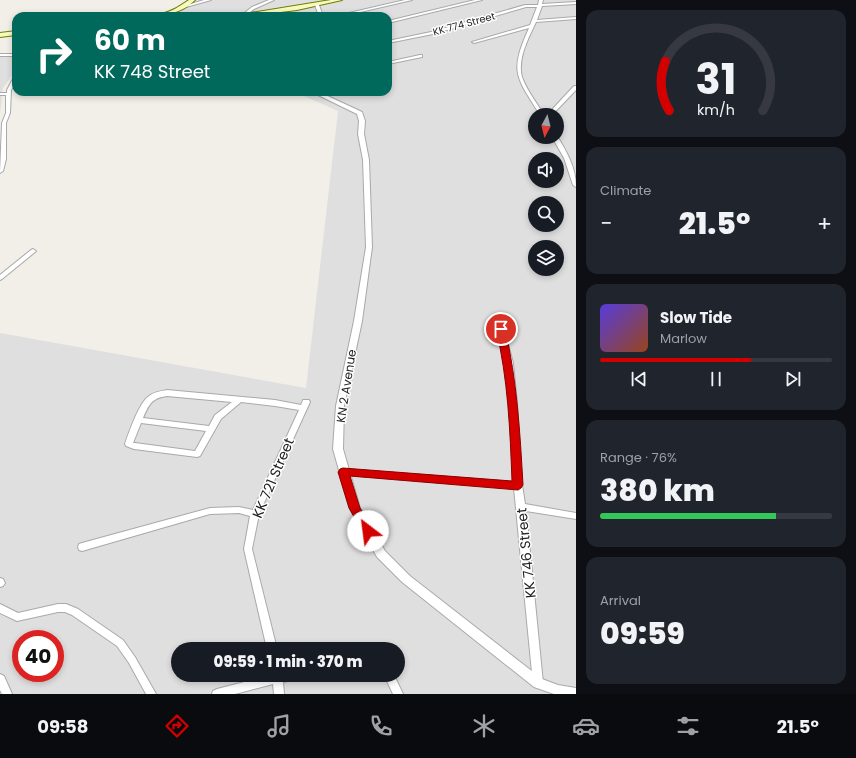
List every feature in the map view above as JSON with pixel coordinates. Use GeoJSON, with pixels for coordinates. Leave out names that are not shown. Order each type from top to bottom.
{"type":"FeatureCollection","features":[{"type":"Feature","properties":{"kind":"main road"},"geometry":{"type":"LineString","coordinates":[[170,12],[186,6],[192,0]]}},
{"type":"Feature","properties":{"kind":"main road"},"geometry":{"type":"LineString","coordinates":[[264,12],[339,0]]}},
{"type":"Feature","properties":{"kind":"main road"},"geometry":{"type":"LineString","coordinates":[[0,35],[12,34]]}},
{"type":"Feature","properties":{"kind":"street"},"geometry":{"type":"LineString","coordinates":[[186,6],[209,0]]}},
{"type":"Feature","properties":{"kind":"street"},"geometry":{"type":"LineString","coordinates":[[248,12],[253,8],[272,0]]}},
{"type":"Feature","properties":{"kind":"street"},"geometry":{"type":"LineString","coordinates":[[356,12],[410,0]]}},
{"type":"Feature","properties":{"kind":"street"},"geometry":{"type":"LineString","coordinates":[[468,0],[473,2]]}},
{"type":"Feature","properties":{"kind":"street"},"geometry":{"type":"LineString","coordinates":[[392,21],[480,0]]}},
{"type":"Feature","properties":{"kind":"street","name":"KK 774 Street"},"geometry":{"type":"LineString","coordinates":[[392,41],[432,33],[526,6],[576,3]]}},
{"type":"Feature","properties":{"kind":"street"},"geometry":{"type":"LineString","coordinates":[[317,4],[320,12]]}},
{"type":"Feature","properties":{"kind":"street"},"geometry":{"type":"LineString","coordinates":[[538,108],[520,76],[520,54],[541,4]]}},
{"type":"Feature","properties":{"kind":"street"},"geometry":{"type":"LineString","coordinates":[[474,42],[533,24],[576,18]]}},
{"type":"Feature","properties":{"kind":"street"},"geometry":{"type":"LineString","coordinates":[[0,56],[12,55]]}},
{"type":"Feature","properties":{"kind":"street"},"geometry":{"type":"LineString","coordinates":[[392,62],[420,56]]}},
{"type":"Feature","properties":{"kind":"street"},"geometry":{"type":"LineString","coordinates":[[0,172],[3,159],[2,123],[8,113],[9,94],[12,87]]}},
{"type":"Feature","properties":{"kind":"street"},"geometry":{"type":"LineString","coordinates":[[556,108],[576,87]]}},
{"type":"Feature","properties":{"kind":"street"},"geometry":{"type":"LineString","coordinates":[[0,94],[9,94]]}},
{"type":"Feature","properties":{"kind":"street","name":"KN 2 Avenue"},"geometry":{"type":"LineString","coordinates":[[324,96],[360,113],[362,121],[361,134],[366,160],[369,247],[358,321],[340,406],[338,449],[343,472],[355,508],[381,554],[406,579],[538,683],[558,690],[576,693]]}},
{"type":"Feature","properties":{"kind":"street"},"geometry":{"type":"LineString","coordinates":[[559,144],[567,158],[576,185]]}},
{"type":"Feature","properties":{"kind":"street"},"geometry":{"type":"LineString","coordinates":[[0,278],[33,251]]}},
{"type":"Feature","properties":{"kind":"street","name":"KK 746 Street"},"geometry":{"type":"LineString","coordinates":[[501,329],[508,362],[513,403],[518,485],[538,683]]}},
{"type":"Feature","properties":{"kind":"street"},"geometry":{"type":"LineString","coordinates":[[160,394],[239,400],[226,409],[210,429],[199,452],[193,455],[131,445],[130,440],[146,405],[151,398],[160,394]]}},
{"type":"Feature","properties":{"kind":"street","name":"KK 721 Street"},"geometry":{"type":"LineString","coordinates":[[239,400],[305,405],[255,514],[248,548],[270,642]]}},
{"type":"Feature","properties":{"kind":"street"},"geometry":{"type":"LineString","coordinates":[[139,420],[210,429]]}},
{"type":"Feature","properties":{"kind":"street"},"geometry":{"type":"LineString","coordinates":[[343,472],[518,485]]}},
{"type":"Feature","properties":{"kind":"street"},"geometry":{"type":"LineString","coordinates":[[521,507],[576,516]]}},
{"type":"Feature","properties":{"kind":"street"},"geometry":{"type":"LineString","coordinates":[[82,547],[210,511],[239,510],[255,514]]}},
{"type":"Feature","properties":{"kind":"street"},"geometry":{"type":"LineString","coordinates":[[0,608],[17,617],[58,608],[66,608],[75,612],[87,622],[100,628],[120,643],[151,694]]}},
{"type":"Feature","properties":{"kind":"street"},"geometry":{"type":"LineString","coordinates":[[0,679],[7,694]]}},
{"type":"Feature","properties":{"kind":"street"},"geometry":{"type":"LineString","coordinates":[[217,694],[257,682]]}},
{"type":"Feature","properties":{"kind":"street"},"geometry":{"type":"LineString","coordinates":[[278,682],[280,694]]}},
{"type":"Feature","properties":{"kind":"street"},"geometry":{"type":"LineString","coordinates":[[392,682],[398,694]]}},
{"type":"Feature","properties":{"kind":"shaded area"},"geometry":{"type":"Polygon","coordinates":[[[187,0],[576,0],[576,694],[0,694],[0,333],[306,388],[338,111],[304,96],[392,96],[392,12],[172,12],[187,0]]]}},
{"type":"Feature","properties":{"kind":"shaded area"},"geometry":{"type":"Polygon","coordinates":[[[12,56],[12,76],[3,88],[0,114],[0,57],[12,56]]]}},
{"type":"Feature","properties":{"kind":"route"},"geometry":{"type":"LineString","coordinates":[[368,531],[355,508],[343,472],[518,485],[513,423],[513,403],[508,362],[501,329]]}}]}
